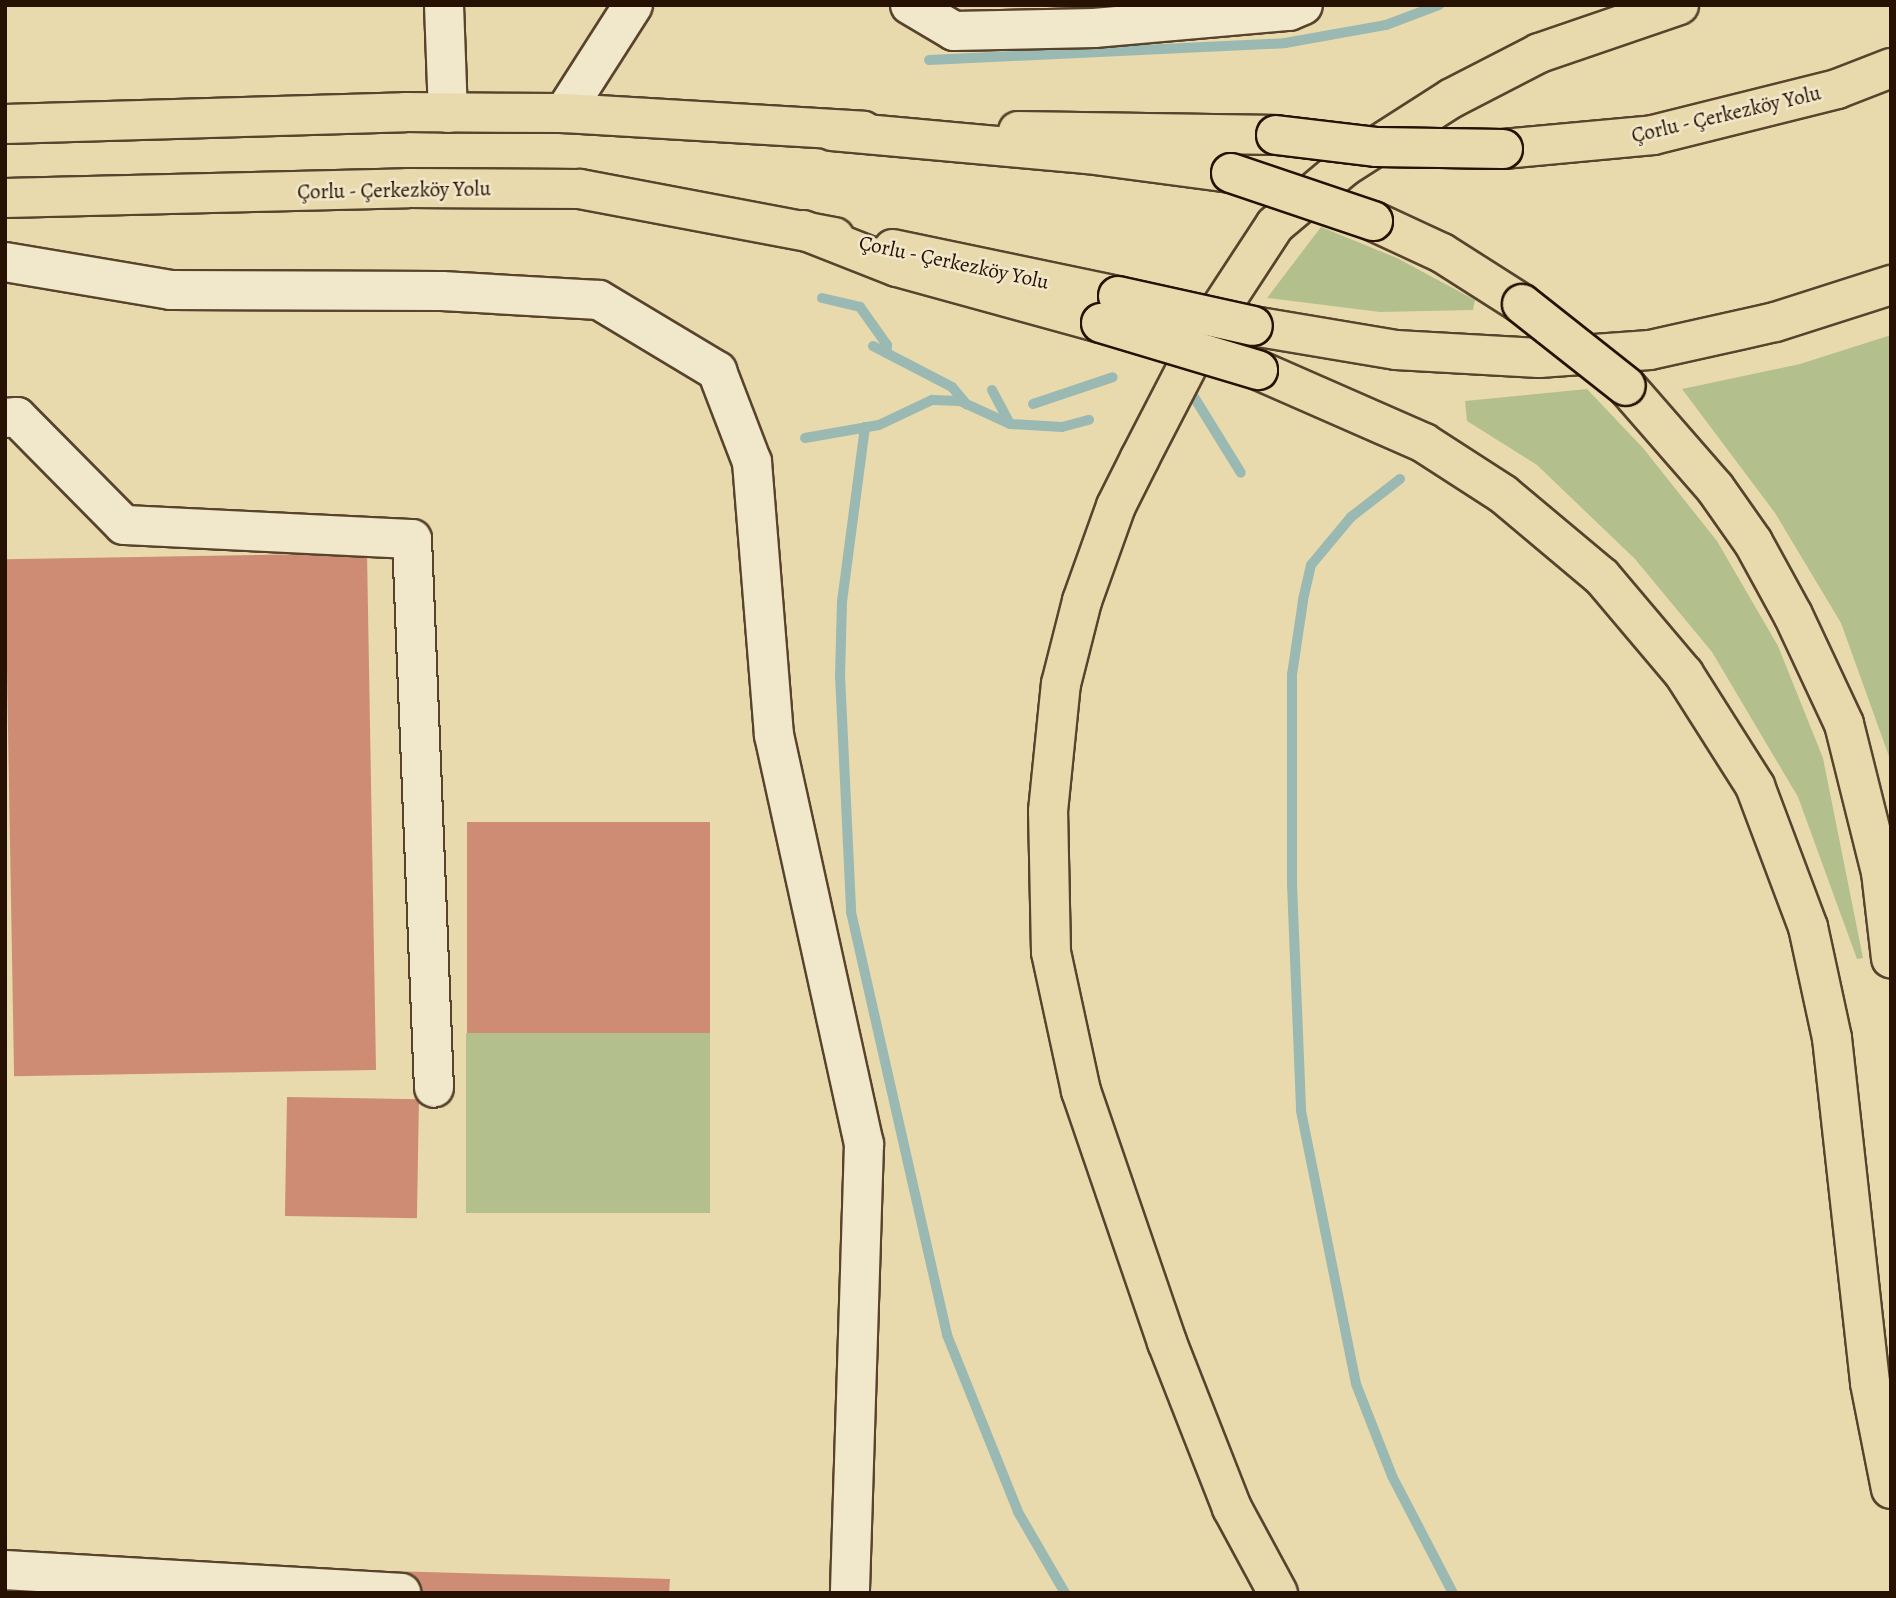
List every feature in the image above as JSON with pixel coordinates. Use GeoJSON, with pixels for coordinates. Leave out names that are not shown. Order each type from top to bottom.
{"type":"FeatureCollection","features":[{"type":"Feature","properties":{"kind":"main road"},"geometry":{"type":"LineString","coordinates":[[1278,1593],[1232,1508],[1167,1342],[1081,1091],[1051,951],[1048,811],[1061,684],[1082,601],[1116,506],[1205,332],[1275,225],[1344,167],[1452,98],[1539,53],[1679,5]]}},
{"type":"Feature","properties":{"kind":"main road","name":"Çorlu - Çerkezköy Yolu"},"geometry":{"type":"LineString","coordinates":[[5,124],[447,113],[564,113],[832,131],[1276,135],[1377,147],[1503,149],[1653,135],[1837,89],[1891,68]]}},
{"type":"Feature","properties":{"kind":"main road"},"geometry":{"type":"LineString","coordinates":[[832,131],[1087,154],[1231,173],[1373,221],[1442,253],[1522,304],[1626,386],[1715,488],[1753,542],[1844,724],[1881,872],[1891,958]]}},
{"type":"Feature","properties":{"kind":"main road","name":"Çorlu - Çerkezköy Yolu"},"geometry":{"type":"LineString","coordinates":[[5,198],[408,188],[580,189],[803,230],[897,267],[1109,310]]}},
{"type":"Feature","properties":{"kind":"main road"},"geometry":{"type":"LineString","coordinates":[[1109,310],[1253,326],[1396,350],[1539,358],[1650,350],[1775,322],[1891,285]]}},
{"type":"Feature","properties":{"kind":"main road"},"geometry":{"type":"LineString","coordinates":[[1109,310],[1258,370],[1424,443],[1503,494],[1602,577],[1684,674],[1755,786],[1808,927],[1832,1038],[1870,1383],[1891,1489]]}},
{"type":"Feature","properties":{"kind":"street"},"geometry":{"type":"LineString","coordinates":[[443,5],[447,113]]}},
{"type":"Feature","properties":{"kind":"street"},"geometry":{"type":"LineString","coordinates":[[564,113],[633,5]]}},
{"type":"Feature","properties":{"kind":"street"},"geometry":{"type":"LineString","coordinates":[[910,5],[954,31],[1094,28],[1289,11],[1303,5]]}},
{"type":"Feature","properties":{"kind":"street"},"geometry":{"type":"LineString","coordinates":[[5,262],[170,290],[442,291],[599,300],[717,371],[752,462],[774,735],[864,1144],[850,1593]]}},
{"type":"Feature","properties":{"kind":"street"},"geometry":{"type":"LineString","coordinates":[[5,418],[17,417],[124,525],[412,539],[434,1088]]}},
{"type":"Feature","properties":{"kind":"street"},"geometry":{"type":"LineString","coordinates":[[5,1570],[401,1593]]}},
{"type":"Feature","properties":{"kind":"green space"},"geometry":{"type":"Polygon","coordinates":[[[1321,227],[1397,258],[1475,300],[1473,310],[1380,312],[1267,298],[1321,227]]]}},
{"type":"Feature","properties":{"kind":"green space"},"geometry":{"type":"Polygon","coordinates":[[[1891,335],[1891,762],[1841,623],[1775,513],[1682,389],[1800,364],[1891,335]]]}},
{"type":"Feature","properties":{"kind":"green space"},"geometry":{"type":"Polygon","coordinates":[[[1587,389],[1643,448],[1717,541],[1778,646],[1823,758],[1863,958],[1857,959],[1798,797],[1712,652],[1635,559],[1537,465],[1467,421],[1465,401],[1587,389]]]}},
{"type":"Feature","properties":{"kind":"green space"},"geometry":{"type":"Polygon","coordinates":[[[466,1033],[710,1033],[710,1213],[466,1213],[466,1033]]]}},
{"type":"Feature","properties":{"kind":"building"},"geometry":{"type":"Polygon","coordinates":[[[367,553],[376,1070],[14,1076],[5,559],[367,553]]]}},
{"type":"Feature","properties":{"kind":"building"},"geometry":{"type":"Polygon","coordinates":[[[467,822],[710,822],[710,1033],[467,1033],[467,822]]]}},
{"type":"Feature","properties":{"kind":"building"},"geometry":{"type":"Polygon","coordinates":[[[287,1097],[419,1099],[417,1218],[285,1216],[287,1097]]]}},
{"type":"Feature","properties":{"kind":"building"},"geometry":{"type":"Polygon","coordinates":[[[391,1571],[670,1579],[669,1593],[390,1593],[391,1571]]]}},
{"type":"Feature","properties":{"kind":"waterway"},"geometry":{"type":"LineString","coordinates":[[929,60],[1285,43],[1386,25],[1439,5]]}},
{"type":"Feature","properties":{"kind":"waterway"},"geometry":{"type":"LineString","coordinates":[[822,298],[860,307],[887,345],[886,353]]}},
{"type":"Feature","properties":{"kind":"waterway"},"geometry":{"type":"LineString","coordinates":[[873,346],[952,387],[967,405]]}},
{"type":"Feature","properties":{"kind":"waterway"},"geometry":{"type":"LineString","coordinates":[[1033,404],[1113,377]]}},
{"type":"Feature","properties":{"kind":"waterway"},"geometry":{"type":"LineString","coordinates":[[992,390],[1010,424],[1062,427],[1089,420]]}},
{"type":"Feature","properties":{"kind":"waterway"},"geometry":{"type":"LineString","coordinates":[[1194,397],[1241,473]]}},
{"type":"Feature","properties":{"kind":"waterway"},"geometry":{"type":"LineString","coordinates":[[805,438],[879,425],[932,400],[960,401],[1010,424]]}},
{"type":"Feature","properties":{"kind":"waterway"},"geometry":{"type":"LineString","coordinates":[[865,427],[842,601],[840,675],[851,912],[947,1335],[1018,1512],[1065,1593]]}},
{"type":"Feature","properties":{"kind":"waterway"},"geometry":{"type":"LineString","coordinates":[[1400,479],[1351,517],[1311,565],[1303,601],[1292,675],[1292,884],[1301,1111],[1356,1384],[1392,1476],[1453,1593]]}}]}
